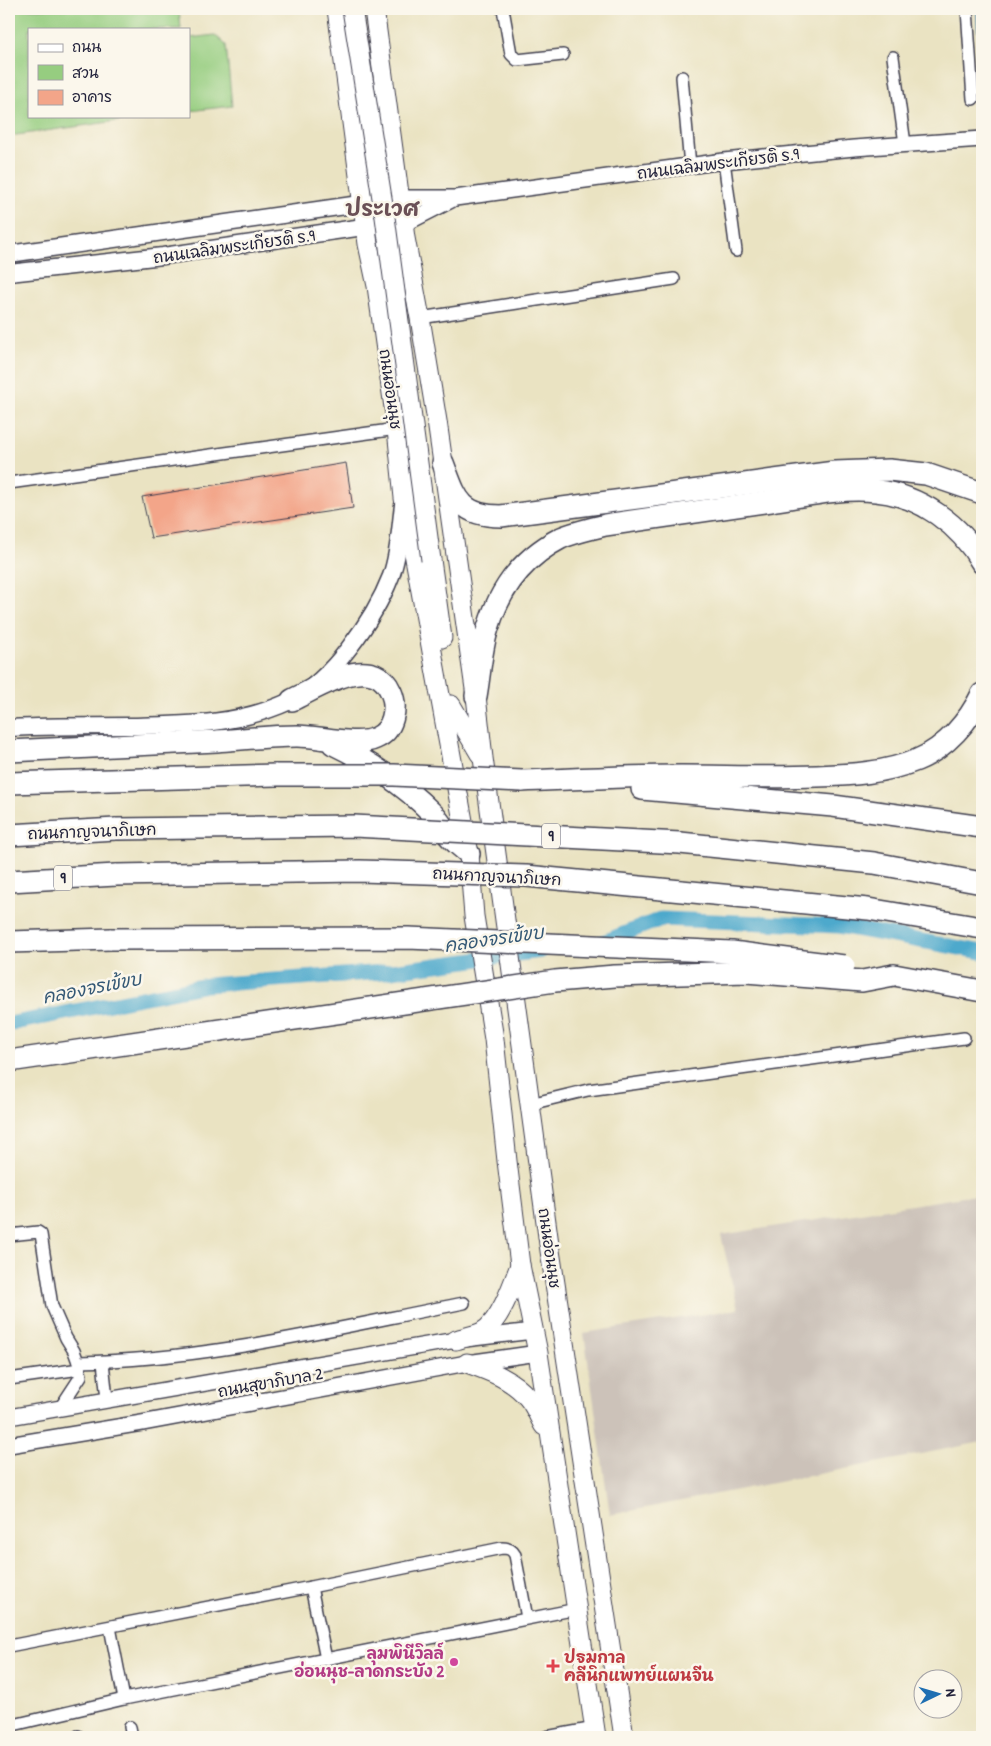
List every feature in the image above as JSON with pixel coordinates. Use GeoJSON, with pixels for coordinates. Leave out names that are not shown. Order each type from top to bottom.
{"type":"FeatureCollection","features":[{"type":"Feature","properties":{"kind":"highway"},"geometry":{"type":"LineString","coordinates":[[443,462],[460,502],[469,510],[484,516],[502,516],[835,472],[889,470],[926,474],[982,493]]}},
{"type":"Feature","properties":{"kind":"highway"},"geometry":{"type":"LineString","coordinates":[[476,696],[488,628],[500,596],[517,571],[535,554],[562,538],[585,530],[837,491],[877,491],[909,499],[937,513],[959,531],[977,553],[982,563]]}},
{"type":"Feature","properties":{"kind":"highway"},"geometry":{"type":"LineString","coordinates":[[9,751],[290,736],[364,741],[382,735],[390,725],[394,712],[393,698],[390,690],[379,678],[366,672],[343,676],[292,700]]}},
{"type":"Feature","properties":{"kind":"highway"},"geometry":{"type":"LineString","coordinates":[[522,781],[671,776],[852,775],[887,770],[918,759],[941,745],[961,728],[975,710],[982,694]]}},
{"type":"Feature","properties":{"kind":"highway"},"geometry":{"type":"LineString","coordinates":[[319,737],[357,756],[397,784],[430,810],[438,818],[449,835],[469,854]]}},
{"type":"Feature","properties":{"kind":"highway"},"geometry":{"type":"LineString","coordinates":[[9,783],[210,776],[329,775],[522,781],[621,787],[758,799],[843,808],[982,828]]}},
{"type":"Feature","properties":{"kind":"highway","name":"ถนนกาญจนาภิเษก"},"geometry":{"type":"LineString","coordinates":[[9,835],[116,829],[354,826],[671,843],[874,863],[982,883]]}},
{"type":"Feature","properties":{"kind":"highway","name":"ถนนกาญจนาภิเษก"},"geometry":{"type":"LineString","coordinates":[[9,881],[116,875],[360,871],[526,876],[868,909],[982,928]]}},
{"type":"Feature","properties":{"kind":"highway"},"geometry":{"type":"LineString","coordinates":[[9,942],[110,938],[408,938],[732,952],[862,969],[982,991]]}},
{"type":"Feature","properties":{"kind":"highway"},"geometry":{"type":"LineString","coordinates":[[9,1061],[555,980],[746,972],[862,981],[894,975]]}},
{"type":"Feature","properties":{"kind":"main road","name":"ถนนอ่อนนุช"},"geometry":{"type":"LineString","coordinates":[[337,9],[366,227],[377,286],[397,429],[404,498],[469,854],[474,916],[494,1039],[520,1265],[538,1353],[596,1733]]}},
{"type":"Feature","properties":{"kind":"main road","name":"ถนนอ่อนนุช"},"geometry":{"type":"LineString","coordinates":[[352,9],[385,217],[451,705],[453,767]]}},
{"type":"Feature","properties":{"kind":"main road","name":"ถนนอ่อนนุช"},"geometry":{"type":"LineString","coordinates":[[374,9],[403,222],[443,462],[549,1244],[624,1737]]}},
{"type":"Feature","properties":{"kind":"main road"},"geometry":{"type":"LineString","coordinates":[[354,140],[357,150],[362,155],[375,157],[386,147],[391,135]]}},
{"type":"Feature","properties":{"kind":"main road","name":"ถนนเฉลิมพระเกียรติ ร.9"},"geometry":{"type":"LineString","coordinates":[[9,254],[400,198]]}},
{"type":"Feature","properties":{"kind":"main road","name":"ถนนเฉลิมพระเกียรติ ร.9"},"geometry":{"type":"LineString","coordinates":[[9,273],[163,256],[403,222]]}},
{"type":"Feature","properties":{"kind":"main road"},"geometry":{"type":"LineString","coordinates":[[377,286],[378,276],[388,266],[401,268],[414,283]]}},
{"type":"Feature","properties":{"kind":"main road"},"geometry":{"type":"LineString","coordinates":[[9,728],[216,722],[250,716],[292,700],[313,686],[331,669],[360,634],[376,608],[391,575],[397,549],[404,498]]}},
{"type":"Feature","properties":{"kind":"main road","name":"ถนนอ่อนนุช"},"geometry":{"type":"LineString","coordinates":[[451,705],[483,758]]}},
{"type":"Feature","properties":{"kind":"main road"},"geometry":{"type":"LineString","coordinates":[[456,1340],[483,1331],[497,1316],[520,1265]]}},
{"type":"Feature","properties":{"kind":"main road"},"geometry":{"type":"LineString","coordinates":[[534,1331],[562,1325]]}},
{"type":"Feature","properties":{"kind":"main road"},"geometry":{"type":"LineString","coordinates":[[538,1353],[565,1347]]}},
{"type":"Feature","properties":{"kind":"main road"},"geometry":{"type":"LineString","coordinates":[[467,1363],[498,1374],[529,1399],[550,1438]]}},
{"type":"Feature","properties":{"kind":"street"},"geometry":{"type":"LineString","coordinates":[[503,9],[511,54],[517,60],[563,55]]}},
{"type":"Feature","properties":{"kind":"street"},"geometry":{"type":"LineString","coordinates":[[967,9],[973,99]]}},
{"type":"Feature","properties":{"kind":"street"},"geometry":{"type":"LineString","coordinates":[[893,57],[905,144]]}},
{"type":"Feature","properties":{"kind":"street"},"geometry":{"type":"LineString","coordinates":[[682,76],[690,166]]}},
{"type":"Feature","properties":{"kind":"street","name":"ถนนเฉลิมพระเกียรติ ร.9"},"geometry":{"type":"LineString","coordinates":[[400,198],[455,198],[724,161],[905,144],[982,139]]}},
{"type":"Feature","properties":{"kind":"street"},"geometry":{"type":"LineString","coordinates":[[724,161],[736,251]]}},
{"type":"Feature","properties":{"kind":"street","name":"ถนนเฉลิมพระเกียรติ ร.9"},"geometry":{"type":"LineString","coordinates":[[403,222],[455,198]]}},
{"type":"Feature","properties":{"kind":"street"},"geometry":{"type":"LineString","coordinates":[[420,318],[674,279]]}},
{"type":"Feature","properties":{"kind":"street"},"geometry":{"type":"LineString","coordinates":[[9,483],[397,429]]}},
{"type":"Feature","properties":{"kind":"street"},"geometry":{"type":"LineString","coordinates":[[530,1104],[588,1090],[964,1038]]}},
{"type":"Feature","properties":{"kind":"street"},"geometry":{"type":"LineString","coordinates":[[9,1236],[26,1232],[38,1232],[41,1234],[52,1306],[79,1366],[81,1376],[60,1408]]}},
{"type":"Feature","properties":{"kind":"street"},"geometry":{"type":"LineString","coordinates":[[9,1380],[103,1362],[162,1358],[229,1349],[464,1302]]}},
{"type":"Feature","properties":{"kind":"street","name":"ถนนสุขาภิบาล 2"},"geometry":{"type":"LineString","coordinates":[[9,1417],[456,1340],[534,1331]]}},
{"type":"Feature","properties":{"kind":"street","name":"ถนนสุขาภิบาล 2"},"geometry":{"type":"LineString","coordinates":[[9,1445],[142,1424],[467,1363],[538,1353]]}},
{"type":"Feature","properties":{"kind":"street"},"geometry":{"type":"LineString","coordinates":[[103,1362],[107,1399]]}},
{"type":"Feature","properties":{"kind":"street"},"geometry":{"type":"LineString","coordinates":[[9,1646],[508,1548],[515,1555],[527,1618]]}},
{"type":"Feature","properties":{"kind":"street"},"geometry":{"type":"LineString","coordinates":[[311,1588],[326,1659]]}},
{"type":"Feature","properties":{"kind":"street"},"geometry":{"type":"LineString","coordinates":[[9,1726],[124,1699],[577,1609]]}},
{"type":"Feature","properties":{"kind":"street"},"geometry":{"type":"LineString","coordinates":[[110,1627],[124,1699]]}},
{"type":"Feature","properties":{"kind":"street"},"geometry":{"type":"LineString","coordinates":[[546,1737],[596,1733]]}},
{"type":"Feature","properties":{"kind":"shaded area"},"geometry":{"type":"Polygon","coordinates":[[[982,1194],[982,1442],[610,1515],[584,1333],[738,1309],[721,1235],[982,1194]]]}},
{"type":"Feature","properties":{"kind":"green space"},"geometry":{"type":"Polygon","coordinates":[[[9,9],[179,9],[181,28],[28,28],[28,118],[139,118],[9,136],[9,9]]]}},
{"type":"Feature","properties":{"kind":"green space"},"geometry":{"type":"Polygon","coordinates":[[[215,35],[226,45],[232,106],[190,111],[190,38],[215,35]]]}},
{"type":"Feature","properties":{"kind":"water"},"geometry":{"type":"Polygon","coordinates":[[[976,9],[982,9],[982,101],[976,9]]]}},
{"type":"Feature","properties":{"kind":"building"},"geometry":{"type":"Polygon","coordinates":[[[346,463],[353,508],[151,538],[142,497],[346,463]]]}},
{"type":"Feature","properties":{"kind":"waterway","name":"คลองจรเข้ขบ"},"geometry":{"type":"LineString","coordinates":[[601,943],[661,919],[839,926],[982,952]]}},
{"type":"Feature","properties":{"kind":"waterway","name":"คลองจรเข้ขบ"},"geometry":{"type":"LineString","coordinates":[[9,1024],[207,985],[384,972],[541,951]]}},
{"type":"Feature","properties":{"kind":"place","name":"ลุมพินีวิลล์ อ่อนนุช-ลาดกระบัง 2"},"geometry":{"type":"Point","coordinates":[454,1662]}},
{"type":"Feature","properties":{"kind":"place","name":"ปฐมกาล คลีนิกแพทย์แผนจีน"},"geometry":{"type":"Point","coordinates":[553,1666]}},
{"type":"Feature","properties":{"kind":"district","name":"ประเวศ"},"geometry":{"type":"Point","coordinates":[382,209]}}]}
